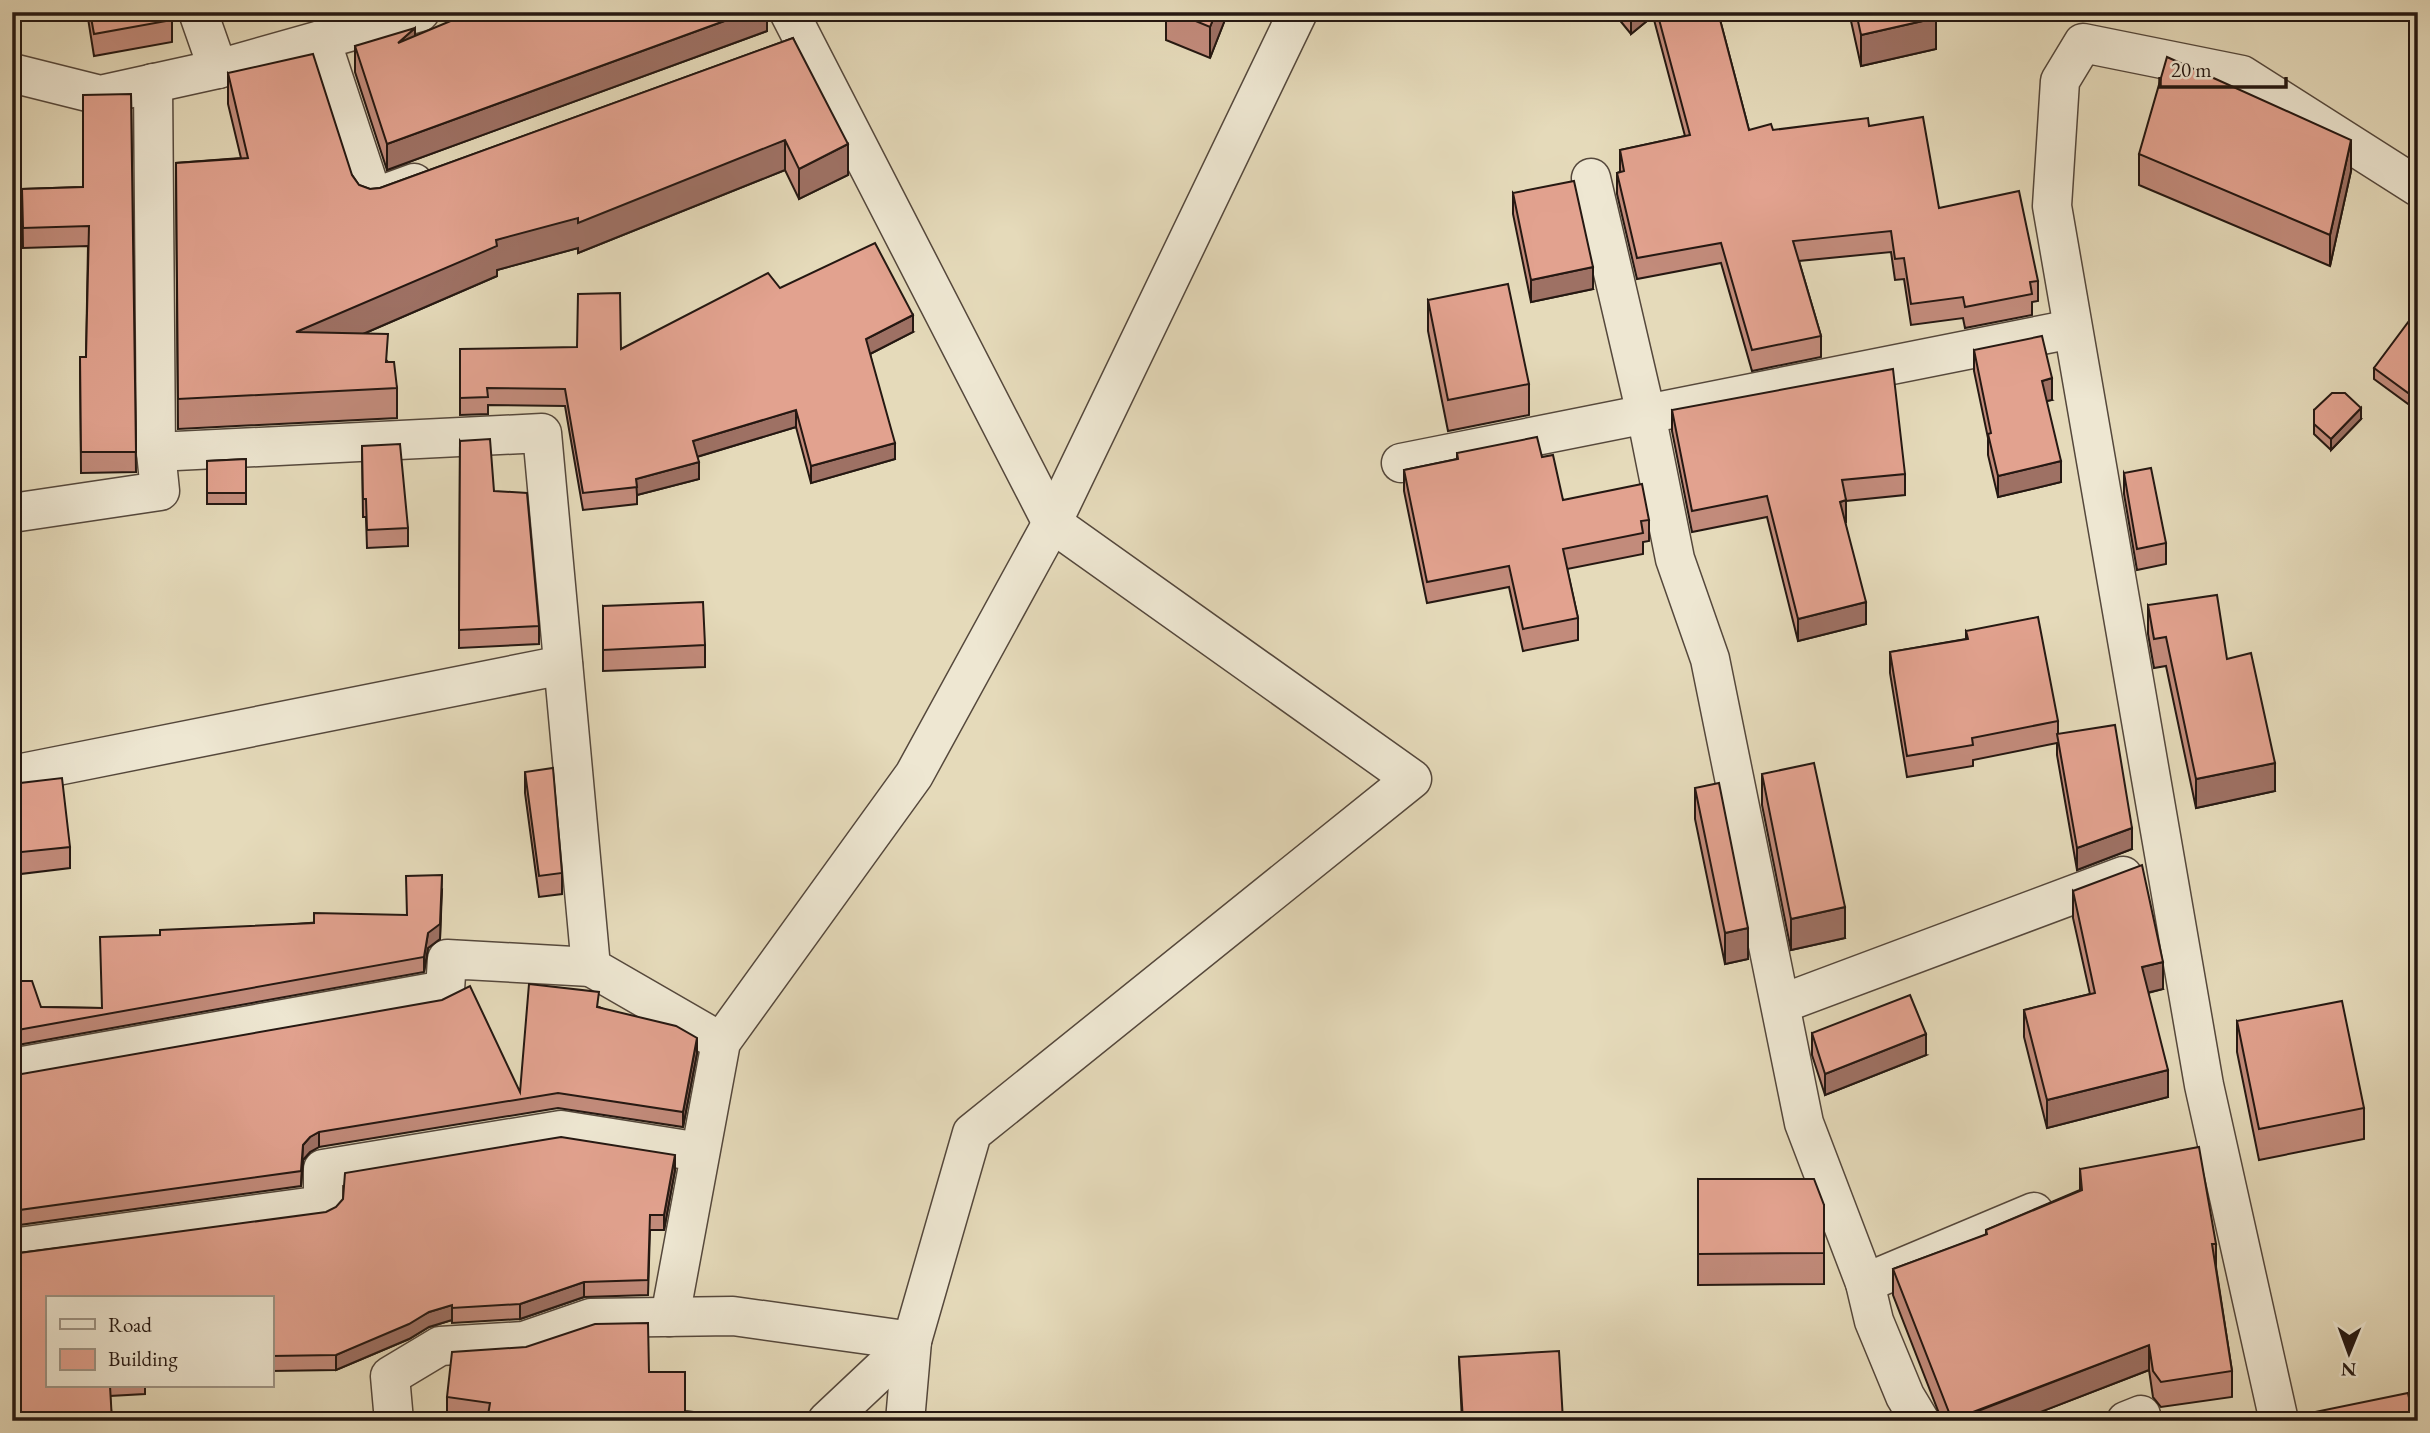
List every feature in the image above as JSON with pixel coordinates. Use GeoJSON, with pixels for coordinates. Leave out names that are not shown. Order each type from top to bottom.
{"type":"FeatureCollection","features":[{"type":"Feature","properties":{"kind":"street"},"geometry":{"type":"LineString","coordinates":[[198,12],[218,69]]}},
{"type":"Feature","properties":{"kind":"street"},"geometry":{"type":"LineString","coordinates":[[12,73],[100,95],[218,69],[420,12]]}},
{"type":"Feature","properties":{"kind":"street"},"geometry":{"type":"LineString","coordinates":[[670,1317],[721,1042],[914,775],[1052,523],[1298,12]]}},
{"type":"Feature","properties":{"kind":"street"},"geometry":{"type":"LineString","coordinates":[[764,55],[796,26],[1052,523],[1412,779],[972,1133],[912,1341],[905,1421]]}},
{"type":"Feature","properties":{"kind":"street"},"geometry":{"type":"LineString","coordinates":[[321,40],[373,198],[451,169]]}},
{"type":"Feature","properties":{"kind":"street"},"geometry":{"type":"LineString","coordinates":[[2279,1421],[2204,1085],[2052,206],[2060,81],[2083,43],[2242,75],[2418,187]]}},
{"type":"Feature","properties":{"kind":"street"},"geometry":{"type":"LineString","coordinates":[[12,513],[160,491],[156,452],[153,83]]}},
{"type":"Feature","properties":{"kind":"street"},"geometry":{"type":"LineString","coordinates":[[1591,178],[1646,414],[1675,559],[1710,659],[1804,1123],[1865,1283],[1874,1321],[1905,1396],[1920,1421]]}},
{"type":"Feature","properties":{"kind":"street"},"geometry":{"type":"LineString","coordinates":[[1401,463],[2072,328]]}},
{"type":"Feature","properties":{"kind":"street"},"geometry":{"type":"LineString","coordinates":[[156,452],[542,433],[591,967]]}},
{"type":"Feature","properties":{"kind":"street"},"geometry":{"type":"LineString","coordinates":[[12,775],[563,665]]}},
{"type":"Feature","properties":{"kind":"street"},"geometry":{"type":"LineString","coordinates":[[1781,1004],[2165,860]]}},
{"type":"Feature","properties":{"kind":"street"},"geometry":{"type":"LineString","coordinates":[[12,1068],[445,990],[447,959],[591,967],[721,1042]]}},
{"type":"Feature","properties":{"kind":"street"},"geometry":{"type":"LineString","coordinates":[[12,1248],[323,1205],[323,1169],[561,1130],[700,1152]]}},
{"type":"Feature","properties":{"kind":"street"},"geometry":{"type":"LineString","coordinates":[[1865,1283],[2060,1201]]}},
{"type":"Feature","properties":{"kind":"street"},"geometry":{"type":"LineString","coordinates":[[394,1421],[390,1376],[440,1346],[524,1342],[591,1318],[733,1316],[912,1341]]}},
{"type":"Feature","properties":{"kind":"street"},"geometry":{"type":"LineString","coordinates":[[827,1421],[912,1341]]}},
{"type":"Feature","properties":{"kind":"building"},"geometry":{"type":"Polygon","coordinates":[[[90,12],[171,12],[172,20],[94,34],[90,12]]]}},
{"type":"Feature","properties":{"kind":"building"},"geometry":{"type":"Polygon","coordinates":[[[472,12],[749,12],[387,144],[355,46],[415,28],[398,43],[472,12]]]}},
{"type":"Feature","properties":{"kind":"building"},"geometry":{"type":"Polygon","coordinates":[[[1174,12],[1216,12],[1210,27],[1174,12]]]}},
{"type":"Feature","properties":{"kind":"building"},"geometry":{"type":"Polygon","coordinates":[[[1657,12],[1718,12],[1749,130],[1771,124],[1773,130],[1868,118],[1869,126],[1923,117],[1939,208],[2019,191],[2038,281],[2030,282],[2032,294],[1965,307],[1963,297],[1911,304],[1904,258],[1895,259],[1891,231],[1793,241],[1821,336],[1752,350],[1721,243],[1637,258],[1617,173],[1624,171],[1620,150],[1690,135],[1657,12]]]}},
{"type":"Feature","properties":{"kind":"building"},"geometry":{"type":"Polygon","coordinates":[[[1856,12],[1935,12],[1936,18],[1861,35],[1856,12]]]}},
{"type":"Feature","properties":{"kind":"building"},"geometry":{"type":"Polygon","coordinates":[[[793,38],[848,144],[799,169],[785,140],[578,223],[578,218],[496,240],[497,246],[296,332],[388,334],[386,362],[394,362],[397,388],[178,399],[176,163],[248,158],[228,73],[313,54],[352,175],[359,185],[370,189],[380,188],[793,38]]]}},
{"type":"Feature","properties":{"kind":"building"},"geometry":{"type":"Polygon","coordinates":[[[2167,57],[2351,140],[2330,235],[2139,154],[2167,57]]]}},
{"type":"Feature","properties":{"kind":"building"},"geometry":{"type":"Polygon","coordinates":[[[131,94],[136,452],[81,452],[80,357],[86,357],[89,226],[23,228],[22,189],[83,187],[83,95],[131,94]]]}},
{"type":"Feature","properties":{"kind":"building"},"geometry":{"type":"Polygon","coordinates":[[[1574,181],[1593,267],[1531,280],[1513,193],[1574,181]]]}},
{"type":"Feature","properties":{"kind":"building"},"geometry":{"type":"Polygon","coordinates":[[[875,243],[913,315],[866,339],[895,443],[811,466],[796,410],[693,441],[699,462],[636,479],[637,487],[583,493],[565,389],[487,388],[488,397],[460,398],[460,349],[577,347],[578,294],[620,293],[621,349],[768,273],[780,288],[875,243]]]}},
{"type":"Feature","properties":{"kind":"building"},"geometry":{"type":"Polygon","coordinates":[[[1508,284],[1529,384],[1448,400],[1428,300],[1508,284]]]}},
{"type":"Feature","properties":{"kind":"building"},"geometry":{"type":"Polygon","coordinates":[[[2409,321],[2416,327],[2418,325],[2418,394],[2415,398],[2374,368],[2409,321]]]}},
{"type":"Feature","properties":{"kind":"building"},"geometry":{"type":"Polygon","coordinates":[[[2042,336],[2052,378],[2042,381],[2061,461],[1998,476],[1974,350],[2042,336]]]}},
{"type":"Feature","properties":{"kind":"building"},"geometry":{"type":"Polygon","coordinates":[[[1893,369],[1905,474],[1842,480],[1846,500],[1840,502],[1866,602],[1798,619],[1767,496],[1692,511],[1672,410],[1893,369]]]}},
{"type":"Feature","properties":{"kind":"building"},"geometry":{"type":"Polygon","coordinates":[[[2332,393],[2345,393],[2361,408],[2331,439],[2314,424],[2314,410],[2332,393]]]}},
{"type":"Feature","properties":{"kind":"building"},"geometry":{"type":"Polygon","coordinates":[[[1537,437],[1542,457],[1553,455],[1563,500],[1642,484],[1649,520],[1641,521],[1643,533],[1563,549],[1578,618],[1523,629],[1509,566],[1427,582],[1404,470],[1458,459],[1457,453],[1537,437]]]}},
{"type":"Feature","properties":{"kind":"building"},"geometry":{"type":"Polygon","coordinates":[[[490,439],[494,491],[527,493],[539,626],[459,630],[460,441],[490,439]]]}},
{"type":"Feature","properties":{"kind":"building"},"geometry":{"type":"Polygon","coordinates":[[[400,444],[408,528],[367,530],[366,499],[363,499],[362,446],[400,444]]]}},
{"type":"Feature","properties":{"kind":"building"},"geometry":{"type":"Polygon","coordinates":[[[246,459],[246,493],[207,493],[207,461],[246,459]]]}},
{"type":"Feature","properties":{"kind":"building"},"geometry":{"type":"Polygon","coordinates":[[[2151,468],[2166,543],[2137,549],[2124,473],[2151,468]]]}},
{"type":"Feature","properties":{"kind":"building"},"geometry":{"type":"Polygon","coordinates":[[[2217,595],[2227,659],[2251,653],[2275,763],[2196,779],[2166,637],[2154,639],[2148,605],[2217,595]]]}},
{"type":"Feature","properties":{"kind":"building"},"geometry":{"type":"Polygon","coordinates":[[[703,602],[705,645],[603,650],[603,606],[703,602]]]}},
{"type":"Feature","properties":{"kind":"building"},"geometry":{"type":"Polygon","coordinates":[[[2038,617],[2058,721],[1972,738],[1973,745],[1907,756],[1890,652],[1968,639],[1966,631],[2038,617]]]}},
{"type":"Feature","properties":{"kind":"building"},"geometry":{"type":"Polygon","coordinates":[[[2115,725],[2132,828],[2077,848],[2057,734],[2115,725]]]}},
{"type":"Feature","properties":{"kind":"building"},"geometry":{"type":"Polygon","coordinates":[[[1814,763],[1845,907],[1791,919],[1762,774],[1814,763]]]}},
{"type":"Feature","properties":{"kind":"building"},"geometry":{"type":"Polygon","coordinates":[[[553,768],[562,873],[539,876],[525,772],[553,768]]]}},
{"type":"Feature","properties":{"kind":"building"},"geometry":{"type":"Polygon","coordinates":[[[62,778],[70,847],[12,853],[12,784],[62,778]]]}},
{"type":"Feature","properties":{"kind":"building"},"geometry":{"type":"Polygon","coordinates":[[[1719,783],[1748,928],[1725,933],[1695,788],[1719,783]]]}},
{"type":"Feature","properties":{"kind":"building"},"geometry":{"type":"Polygon","coordinates":[[[2142,865],[2163,962],[2142,967],[2168,1070],[2047,1100],[2024,1010],[2095,993],[2073,891],[2142,865]]]}},
{"type":"Feature","properties":{"kind":"building"},"geometry":{"type":"Polygon","coordinates":[[[442,875],[440,924],[428,933],[424,957],[12,1031],[12,981],[32,981],[41,1007],[102,1008],[100,937],[160,935],[160,930],[314,923],[314,913],[407,915],[406,876],[442,875]]]}},
{"type":"Feature","properties":{"kind":"building"},"geometry":{"type":"Polygon","coordinates":[[[529,984],[599,992],[597,1007],[676,1026],[697,1038],[683,1112],[558,1093],[319,1132],[303,1145],[301,1171],[12,1211],[12,1074],[442,1000],[470,986],[520,1092],[529,984]]]}},
{"type":"Feature","properties":{"kind":"building"},"geometry":{"type":"Polygon","coordinates":[[[1910,995],[1926,1034],[1825,1074],[1812,1033],[1910,995]]]}},
{"type":"Feature","properties":{"kind":"building"},"geometry":{"type":"Polygon","coordinates":[[[2342,1001],[2364,1108],[2259,1129],[2237,1021],[2342,1001]]]}},
{"type":"Feature","properties":{"kind":"building"},"geometry":{"type":"Polygon","coordinates":[[[561,1137],[675,1155],[664,1215],[650,1215],[648,1280],[584,1282],[520,1304],[452,1308],[452,1305],[429,1312],[409,1324],[336,1355],[273,1356],[273,1296],[46,1296],[46,1388],[110,1388],[112,1421],[48,1421],[48,1412],[12,1414],[12,1254],[326,1212],[336,1207],[343,1199],[345,1173],[561,1137]]]}},
{"type":"Feature","properties":{"kind":"building"},"geometry":{"type":"Polygon","coordinates":[[[2199,1147],[2216,1244],[2212,1244],[2232,1371],[2161,1382],[2153,1371],[2149,1345],[1952,1420],[1893,1269],[1987,1234],[1986,1230],[2082,1190],[2080,1169],[2199,1147]]]}},
{"type":"Feature","properties":{"kind":"building"},"geometry":{"type":"Polygon","coordinates":[[[1698,1179],[1814,1179],[1824,1205],[1824,1253],[1698,1254],[1698,1179]]]}},
{"type":"Feature","properties":{"kind":"building"},"geometry":{"type":"Polygon","coordinates":[[[648,1323],[649,1372],[685,1372],[685,1411],[693,1412],[693,1421],[487,1421],[490,1403],[447,1397],[452,1352],[526,1347],[595,1324],[648,1323]]]}},
{"type":"Feature","properties":{"kind":"building"},"geometry":{"type":"Polygon","coordinates":[[[1559,1351],[1563,1421],[1463,1421],[1459,1357],[1559,1351]]]}},
{"type":"Feature","properties":{"kind":"building"},"geometry":{"type":"Polygon","coordinates":[[[2408,1393],[2414,1421],[2317,1421],[2315,1412],[2408,1393]]]}}]}
